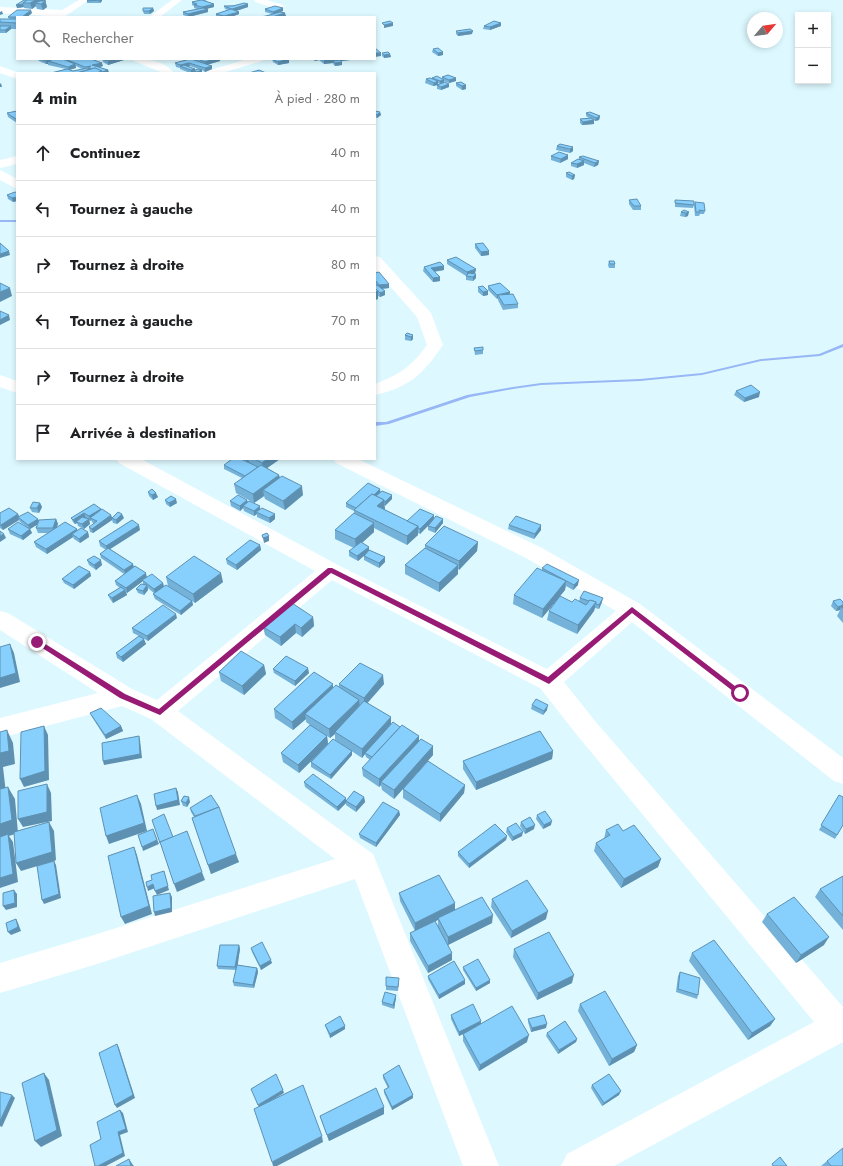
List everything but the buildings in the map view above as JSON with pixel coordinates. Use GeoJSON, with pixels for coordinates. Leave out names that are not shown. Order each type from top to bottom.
{"type":"FeatureCollection","features":[{"type":"Feature","properties":{"kind":"street"},"geometry":{"type":"LineString","coordinates":[[0,10],[61,15],[85,0]]}},
{"type":"Feature","properties":{"kind":"street"},"geometry":{"type":"LineString","coordinates":[[155,16],[178,0]]}},
{"type":"Feature","properties":{"kind":"street"},"geometry":{"type":"LineString","coordinates":[[258,0],[280,7]]}},
{"type":"Feature","properties":{"kind":"street"},"geometry":{"type":"LineString","coordinates":[[155,16],[169,16]]}},
{"type":"Feature","properties":{"kind":"street"},"geometry":{"type":"LineString","coordinates":[[141,60],[165,69],[169,72]]}},
{"type":"Feature","properties":{"kind":"street"},"geometry":{"type":"LineString","coordinates":[[214,72],[255,60]]}},
{"type":"Feature","properties":{"kind":"street"},"geometry":{"type":"LineString","coordinates":[[0,68],[16,76]]}},
{"type":"Feature","properties":{"kind":"street"},"geometry":{"type":"LineString","coordinates":[[0,164],[16,160]]}},
{"type":"Feature","properties":{"kind":"street"},"geometry":{"type":"LineString","coordinates":[[0,174],[16,184]]}},
{"type":"Feature","properties":{"kind":"street"},"geometry":{"type":"LineString","coordinates":[[376,261],[425,316],[435,345],[423,362],[400,381],[376,390]]}},
{"type":"Feature","properties":{"kind":"street"},"geometry":{"type":"LineString","coordinates":[[0,380],[16,388]]}},
{"type":"Feature","properties":{"kind":"street"},"geometry":{"type":"LineString","coordinates":[[135,464],[157,460]]}},
{"type":"Feature","properties":{"kind":"street"},"geometry":{"type":"LineString","coordinates":[[345,460],[534,553],[632,610],[843,773]]}},
{"type":"Feature","properties":{"kind":"street"},"geometry":{"type":"LineString","coordinates":[[135,464],[330,570],[549,681],[591,734],[840,1025],[579,1166]]}},
{"type":"Feature","properties":{"kind":"street"},"geometry":{"type":"LineString","coordinates":[[160,712],[330,570]]}},
{"type":"Feature","properties":{"kind":"street"},"geometry":{"type":"LineString","coordinates":[[549,681],[632,610]]}},
{"type":"Feature","properties":{"kind":"street"},"geometry":{"type":"LineString","coordinates":[[0,618],[122,696],[160,712],[363,863],[481,1166]]}},
{"type":"Feature","properties":{"kind":"street"},"geometry":{"type":"LineString","coordinates":[[0,728],[122,696]]}},
{"type":"Feature","properties":{"kind":"street"},"geometry":{"type":"LineString","coordinates":[[0,978],[94,950],[363,863]]}},
{"type":"Feature","properties":{"kind":"waterway"},"geometry":{"type":"LineString","coordinates":[[0,221],[16,221]]}},
{"type":"Feature","properties":{"kind":"waterway"},"geometry":{"type":"LineString","coordinates":[[376,424],[387,423],[469,396],[513,388],[541,384],[640,380],[702,374],[761,360],[820,355],[843,345]]}},
{"type":"Feature","properties":{"kind":"route"},"geometry":{"type":"LineString","coordinates":[[37,642],[122,696],[160,712],[330,570],[549,681],[632,610],[740,693]]}}]}
